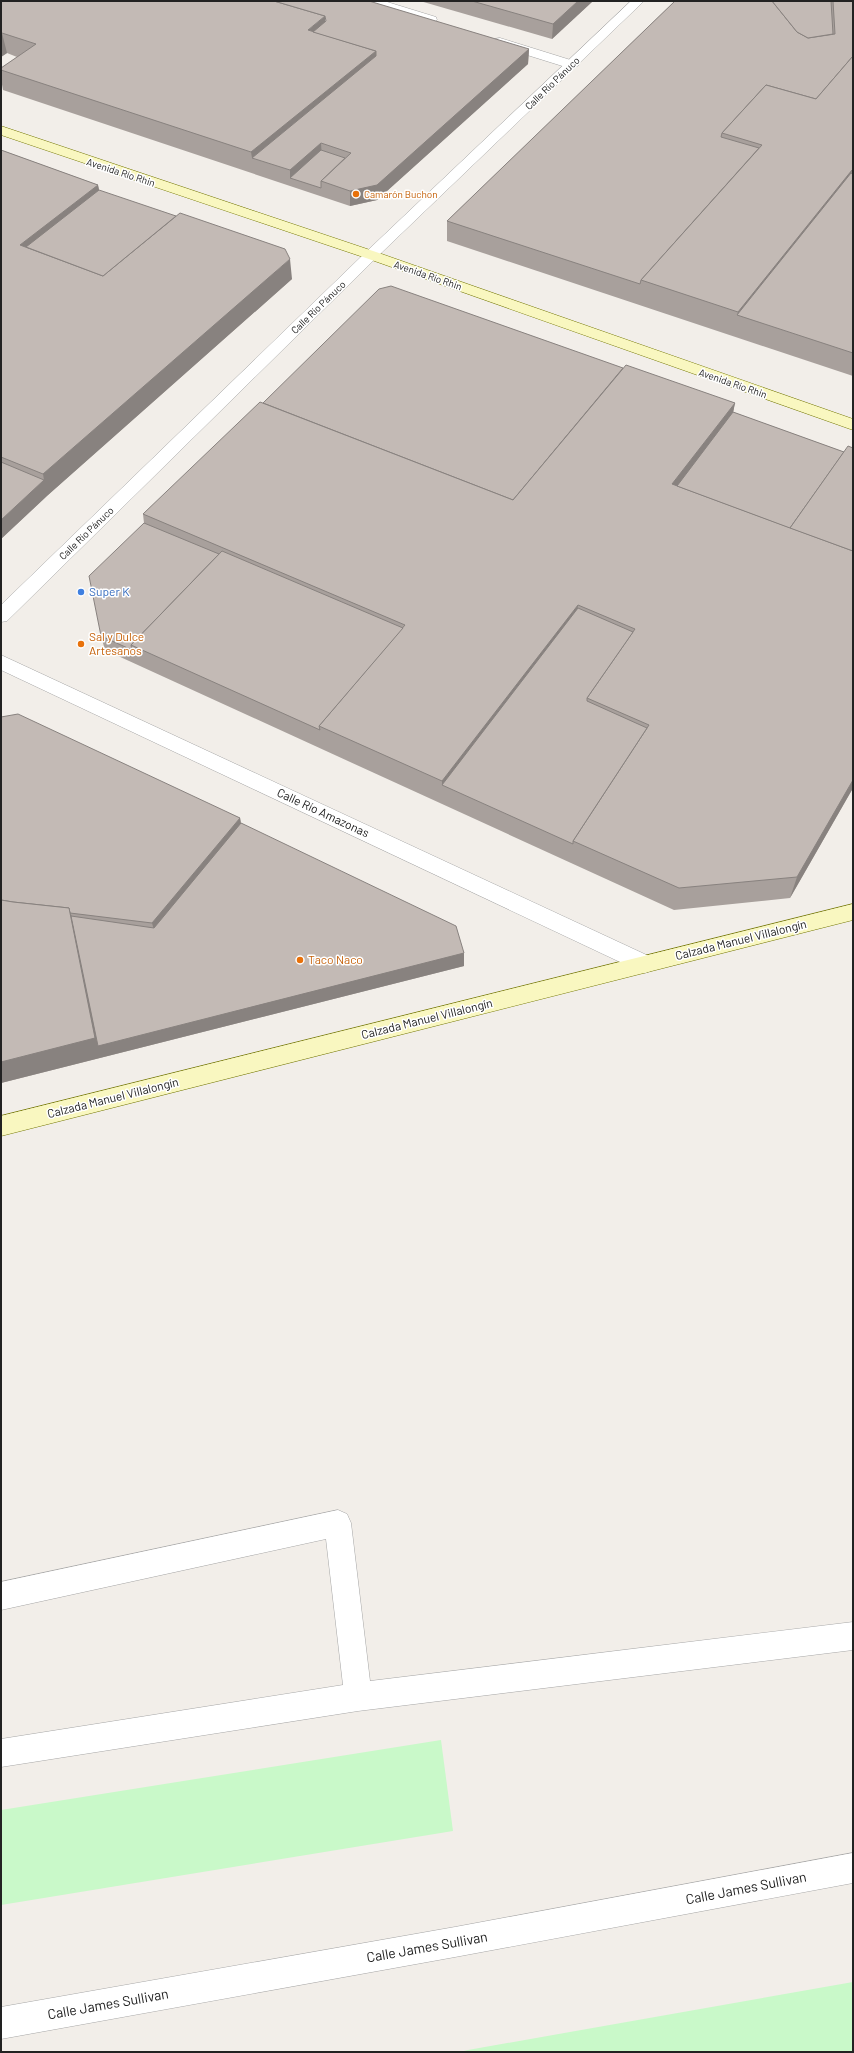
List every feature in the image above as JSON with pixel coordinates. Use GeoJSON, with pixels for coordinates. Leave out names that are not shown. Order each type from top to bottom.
{"type":"FeatureCollection","features":[{"type":"Feature","properties":{"kind":"street"},"geometry":{"type":"LineString","coordinates":[[371,1],[446,25]]}},
{"type":"Feature","properties":{"kind":"street","name":"Calle Río Pánuco"},"geometry":{"type":"LineString","coordinates":[[1,616],[371,255],[638,1]]}},
{"type":"Feature","properties":{"kind":"street"},"geometry":{"type":"LineString","coordinates":[[490,39],[572,65]]}},
{"type":"Feature","properties":{"kind":"street","name":"Avenida Río Rhin"},"geometry":{"type":"LineString","coordinates":[[1,130],[83,159],[371,255],[853,425]]}},
{"type":"Feature","properties":{"kind":"street","name":"Calle Río Amazonas"},"geometry":{"type":"LineString","coordinates":[[1,662],[645,964]]}},
{"type":"Feature","properties":{"kind":"street","name":"Calzada Manuel Villalongín"},"geometry":{"type":"LineString","coordinates":[[1,1126],[853,912]]}},
{"type":"Feature","properties":{"kind":"street"},"geometry":{"type":"LineString","coordinates":[[1,1596],[338,1523],[358,1697]]}},
{"type":"Feature","properties":{"kind":"street"},"geometry":{"type":"LineString","coordinates":[[1,1753],[358,1697],[853,1636]]}},
{"type":"Feature","properties":{"kind":"street","name":"Calle James Sullivan"},"geometry":{"type":"LineString","coordinates":[[1,2023],[463,1941],[853,1868]]}},
{"type":"Feature","properties":{"kind":"green space"},"geometry":{"type":"Polygon","coordinates":[[[441,1740],[453,1831],[1,1905],[1,1810],[441,1740]]]}},
{"type":"Feature","properties":{"kind":"green space"},"geometry":{"type":"Polygon","coordinates":[[[853,1982],[853,2052],[460,2052],[468,2050],[853,1982]]]}},
{"type":"Feature","properties":{"kind":"building"},"geometry":{"type":"Polygon","coordinates":[[[1,1],[274,1],[325,16],[308,30],[376,51],[251,152],[1,70],[1,68],[36,44],[2,33],[1,34],[1,1]]]}},
{"type":"Feature","properties":{"kind":"building"},"geometry":{"type":"Polygon","coordinates":[[[274,1],[369,1],[529,49],[377,185],[350,191],[321,181],[351,153],[321,143],[290,170],[252,158],[376,56],[376,51],[313,32],[326,21],[325,16],[274,1]]]}},
{"type":"Feature","properties":{"kind":"building"},"geometry":{"type":"Polygon","coordinates":[[[472,1],[578,1],[553,24],[472,1]]]}},
{"type":"Feature","properties":{"kind":"building"},"geometry":{"type":"Polygon","coordinates":[[[675,1],[772,1],[797,32],[808,38],[835,34],[833,1],[853,1],[853,56],[816,99],[766,85],[722,133],[721,137],[759,148],[641,280],[640,284],[447,221],[675,1]]]}},
{"type":"Feature","properties":{"kind":"building"},"geometry":{"type":"Polygon","coordinates":[[[772,1],[831,1],[833,34],[808,38],[797,32],[772,1]]]}},
{"type":"Feature","properties":{"kind":"building"},"geometry":{"type":"Polygon","coordinates":[[[853,56],[853,170],[738,312],[641,280],[762,145],[722,133],[766,85],[816,99],[853,56]]]}},
{"type":"Feature","properties":{"kind":"building"},"geometry":{"type":"Polygon","coordinates":[[[1,150],[98,185],[20,245],[103,276],[180,213],[285,249],[290,259],[43,474],[1,457],[1,150]]]}},
{"type":"Feature","properties":{"kind":"building"},"geometry":{"type":"Polygon","coordinates":[[[321,150],[345,158],[321,181],[321,188],[290,178],[321,150]]]}},
{"type":"Feature","properties":{"kind":"building"},"geometry":{"type":"Polygon","coordinates":[[[851,173],[853,174],[853,353],[737,315],[851,173]]]}},
{"type":"Feature","properties":{"kind":"building"},"geometry":{"type":"Polygon","coordinates":[[[99,190],[176,216],[103,276],[26,247],[99,190]]]}},
{"type":"Feature","properties":{"kind":"building"},"geometry":{"type":"Polygon","coordinates":[[[391,286],[623,368],[513,500],[263,403],[379,289],[391,286]]]}},
{"type":"Feature","properties":{"kind":"building"},"geometry":{"type":"Polygon","coordinates":[[[626,365],[735,403],[672,484],[853,551],[853,780],[797,877],[679,888],[573,841],[649,725],[587,698],[635,629],[578,605],[442,781],[319,726],[405,625],[143,514],[260,402],[513,500],[626,365]]]}},
{"type":"Feature","properties":{"kind":"building"},"geometry":{"type":"Polygon","coordinates":[[[733,412],[844,452],[790,528],[677,486],[733,412]]]}},
{"type":"Feature","properties":{"kind":"building"},"geometry":{"type":"Polygon","coordinates":[[[848,446],[853,448],[853,551],[790,528],[848,446]]]}},
{"type":"Feature","properties":{"kind":"building"},"geometry":{"type":"Polygon","coordinates":[[[1,462],[44,480],[1,520],[1,462]]]}},
{"type":"Feature","properties":{"kind":"building"},"geometry":{"type":"Polygon","coordinates":[[[144,523],[219,554],[131,645],[132,650],[101,636],[89,576],[144,523]]]}},
{"type":"Feature","properties":{"kind":"building"},"geometry":{"type":"Polygon","coordinates":[[[222,551],[403,628],[319,726],[320,730],[131,645],[222,551]]]}},
{"type":"Feature","properties":{"kind":"building"},"geometry":{"type":"Polygon","coordinates":[[[578,608],[633,632],[587,698],[587,701],[647,728],[573,841],[573,844],[442,785],[578,608]]]}},
{"type":"Feature","properties":{"kind":"building"},"geometry":{"type":"Polygon","coordinates":[[[18,714],[240,818],[152,923],[70,913],[69,908],[1,900],[1,717],[18,714]]]}},
{"type":"Feature","properties":{"kind":"building"},"geometry":{"type":"Polygon","coordinates":[[[241,823],[456,926],[464,953],[98,1046],[71,916],[154,928],[241,823]]]}},
{"type":"Feature","properties":{"kind":"building"},"geometry":{"type":"Polygon","coordinates":[[[1,900],[69,908],[95,1038],[1,1062],[1,900]]]}},
{"type":"Feature","properties":{"kind":"place","name":"Camarón Buchon"},"geometry":{"type":"Point","coordinates":[356,194]}},
{"type":"Feature","properties":{"kind":"place","name":"Super K"},"geometry":{"type":"Point","coordinates":[81,592]}},
{"type":"Feature","properties":{"kind":"place","name":"Sal y Dulce Artesanos"},"geometry":{"type":"Point","coordinates":[81,644]}},
{"type":"Feature","properties":{"kind":"place","name":"Taco Naco"},"geometry":{"type":"Point","coordinates":[300,960]}}]}
